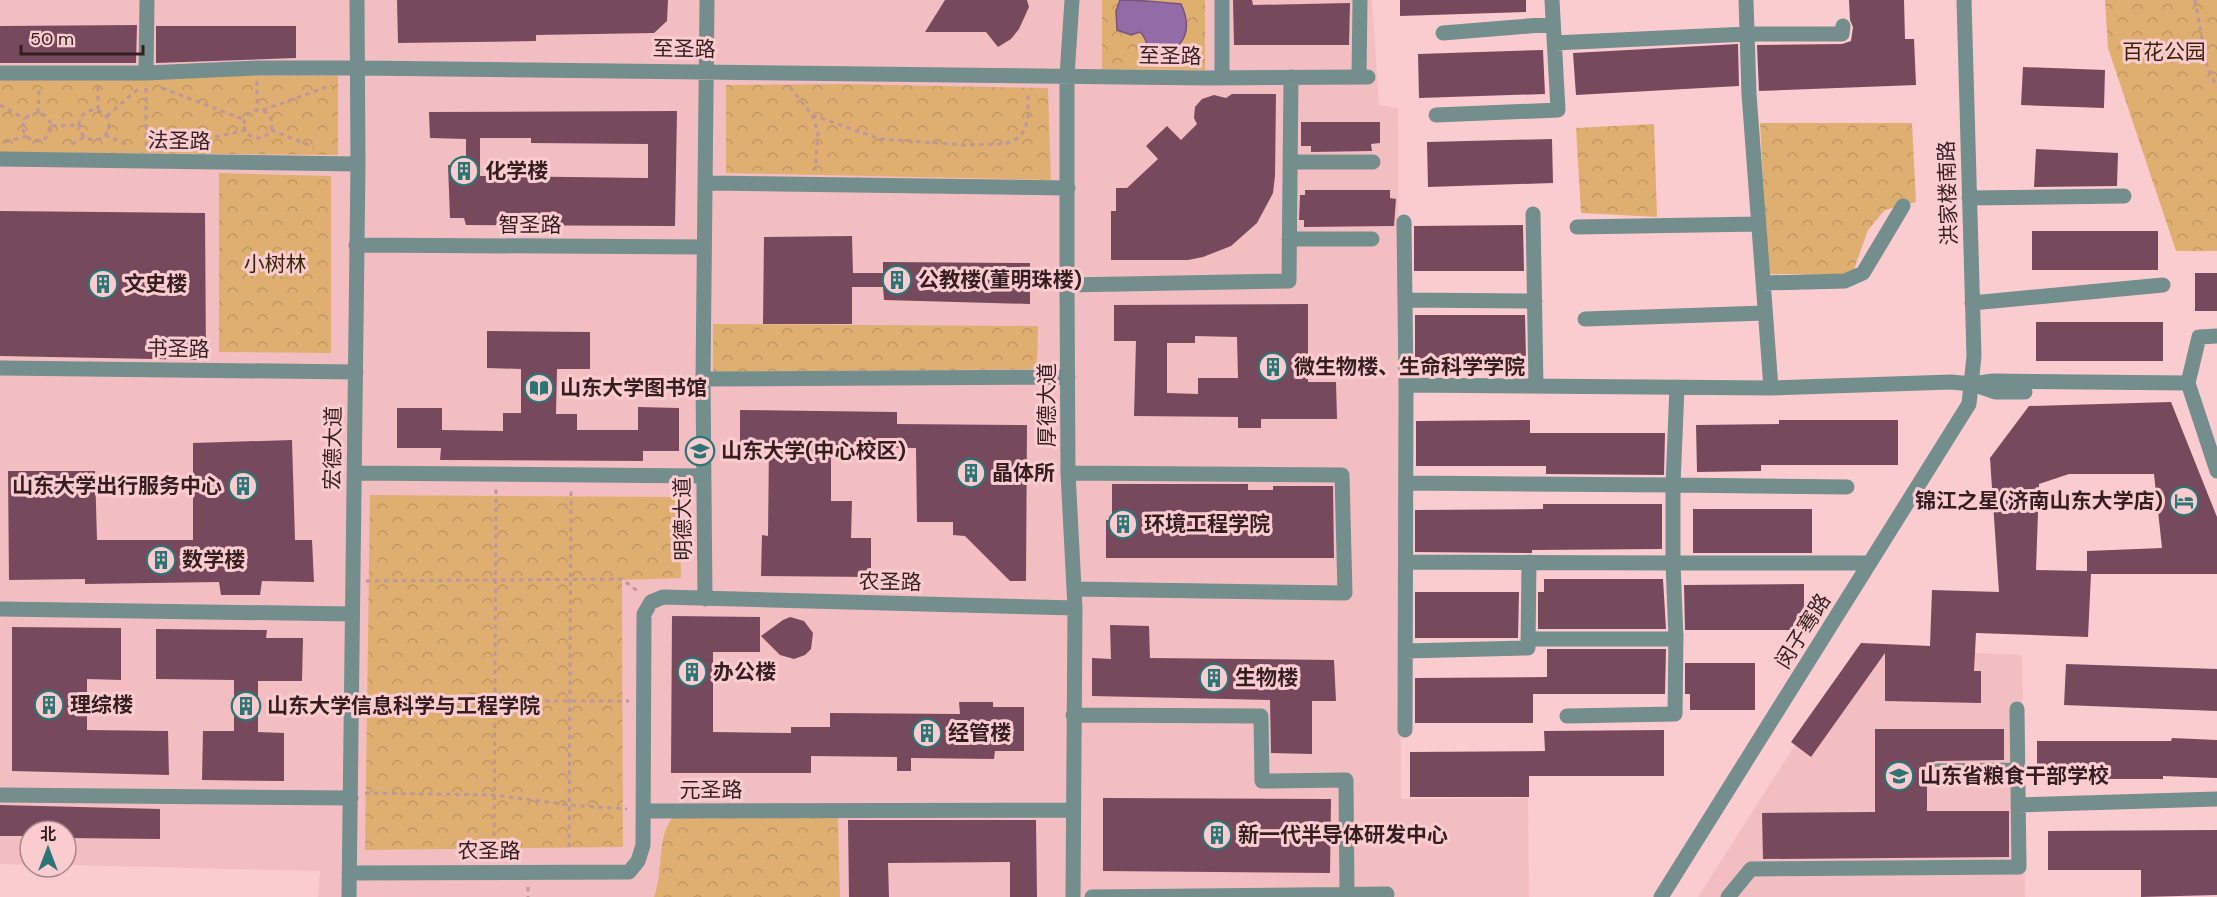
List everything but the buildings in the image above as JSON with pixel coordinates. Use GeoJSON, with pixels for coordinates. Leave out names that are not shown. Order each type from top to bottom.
{"type":"FeatureCollection","features":[{"type":"Feature","properties":{"kind":"street"},"geometry":{"type":"LineString","coordinates":[[146,78],[147,0]]}},
{"type":"Feature","properties":{"kind":"street","name":"宏德大道"},"geometry":{"type":"LineString","coordinates":[[349,897],[358,164],[357,0]]}},
{"type":"Feature","properties":{"kind":"street","name":"明德大道"},"geometry":{"type":"LineString","coordinates":[[705,599],[703,379],[707,0]]}},
{"type":"Feature","properties":{"kind":"street","name":"厚德大道"},"geometry":{"type":"LineString","coordinates":[[1072,0],[1067,76],[1067,285],[1068,473],[1075,608],[1072,715],[1073,897]]}},
{"type":"Feature","properties":{"kind":"street"},"geometry":{"type":"LineString","coordinates":[[1222,0],[1222,77]]}},
{"type":"Feature","properties":{"kind":"street","name":"至圣路"},"geometry":{"type":"LineString","coordinates":[[0,73],[98,73],[146,78],[257,68],[358,71],[707,70],[1067,76],[1363,77],[1360,0]]}},
{"type":"Feature","properties":{"kind":"street"},"geometry":{"type":"LineString","coordinates":[[1436,115],[1558,110],[1552,0]]}},
{"type":"Feature","properties":{"kind":"street"},"geometry":{"type":"LineString","coordinates":[[1746,0],[1771,388]]}},
{"type":"Feature","properties":{"kind":"street","name":"洪家楼南路"},"geometry":{"type":"LineString","coordinates":[[1964,0],[1972,384]]}},
{"type":"Feature","properties":{"kind":"street"},"geometry":{"type":"LineString","coordinates":[[1443,33],[1553,24]]}},
{"type":"Feature","properties":{"kind":"street"},"geometry":{"type":"LineString","coordinates":[[1554,43],[1747,34],[1842,34],[1843,27]]}},
{"type":"Feature","properties":{"kind":"street"},"geometry":{"type":"LineString","coordinates":[[1067,285],[1289,281],[1291,77]]}},
{"type":"Feature","properties":{"kind":"street","name":"法圣路"},"geometry":{"type":"LineString","coordinates":[[0,159],[358,164]]}},
{"type":"Feature","properties":{"kind":"street"},"geometry":{"type":"LineString","coordinates":[[1291,162],[1373,162]]}},
{"type":"Feature","properties":{"kind":"street"},"geometry":{"type":"LineString","coordinates":[[706,183],[1068,188]]}},
{"type":"Feature","properties":{"kind":"street"},"geometry":{"type":"LineString","coordinates":[[1969,198],[2124,196]]}},
{"type":"Feature","properties":{"kind":"street"},"geometry":{"type":"LineString","coordinates":[[1763,284],[1845,281],[1863,273],[1903,206]]}},
{"type":"Feature","properties":{"kind":"street"},"geometry":{"type":"LineString","coordinates":[[1533,214],[1536,386]]}},
{"type":"Feature","properties":{"kind":"street"},"geometry":{"type":"LineString","coordinates":[[1404,222],[1406,730]]}},
{"type":"Feature","properties":{"kind":"street"},"geometry":{"type":"LineString","coordinates":[[1577,227],[1759,224]]}},
{"type":"Feature","properties":{"kind":"street"},"geometry":{"type":"LineString","coordinates":[[1289,238],[1372,239]]}},
{"type":"Feature","properties":{"kind":"street","name":"智圣路"},"geometry":{"type":"LineString","coordinates":[[356,245],[704,247]]}},
{"type":"Feature","properties":{"kind":"street"},"geometry":{"type":"LineString","coordinates":[[1972,303],[2163,285]]}},
{"type":"Feature","properties":{"kind":"street"},"geometry":{"type":"LineString","coordinates":[[1405,300],[1535,301]]}},
{"type":"Feature","properties":{"kind":"street"},"geometry":{"type":"LineString","coordinates":[[1585,319],[1765,313]]}},
{"type":"Feature","properties":{"kind":"street"},"geometry":{"type":"LineString","coordinates":[[2217,336],[2199,337],[2190,388],[2217,471]]}},
{"type":"Feature","properties":{"kind":"street","name":"书圣路"},"geometry":{"type":"LineString","coordinates":[[0,368],[356,372]]}},
{"type":"Feature","properties":{"kind":"street"},"geometry":{"type":"LineString","coordinates":[[703,379],[1068,377]]}},
{"type":"Feature","properties":{"kind":"street"},"geometry":{"type":"LineString","coordinates":[[1406,384],[1771,388],[1951,382],[1972,384],[1992,381],[2190,388]]}},
{"type":"Feature","properties":{"kind":"street","name":"闵子骞路"},"geometry":{"type":"LineString","coordinates":[[1661,897],[1969,404],[1972,384]]}},
{"type":"Feature","properties":{"kind":"street"},"geometry":{"type":"LineString","coordinates":[[1567,716],[1675,714],[1673,485],[1677,387]]}},
{"type":"Feature","properties":{"kind":"street"},"geometry":{"type":"LineString","coordinates":[[354,473],[703,476]]}},
{"type":"Feature","properties":{"kind":"street"},"geometry":{"type":"LineString","coordinates":[[1068,473],[1342,475],[1345,593],[1074,589]]}},
{"type":"Feature","properties":{"kind":"street"},"geometry":{"type":"LineString","coordinates":[[1406,483],[1847,487]]}},
{"type":"Feature","properties":{"kind":"street"},"geometry":{"type":"LineString","coordinates":[[1406,562],[1870,563]]}},
{"type":"Feature","properties":{"kind":"street"},"geometry":{"type":"LineString","coordinates":[[1406,651],[1528,648],[1529,562]]}},
{"type":"Feature","properties":{"kind":"street"},"geometry":{"type":"LineString","coordinates":[[644,811],[644,614],[651,602],[663,597],[705,599]]}},
{"type":"Feature","properties":{"kind":"street","name":"农圣路"},"geometry":{"type":"LineString","coordinates":[[705,599],[1075,608]]}},
{"type":"Feature","properties":{"kind":"street"},"geometry":{"type":"LineString","coordinates":[[0,609],[352,614]]}},
{"type":"Feature","properties":{"kind":"street"},"geometry":{"type":"LineString","coordinates":[[1528,639],[1676,639],[1676,634]]}},
{"type":"Feature","properties":{"kind":"street"},"geometry":{"type":"LineString","coordinates":[[1728,897],[1751,869],[2019,867],[2017,709]]}},
{"type":"Feature","properties":{"kind":"street"},"geometry":{"type":"LineString","coordinates":[[1072,715],[1262,716],[1262,781],[1346,780],[1347,895]]}},
{"type":"Feature","properties":{"kind":"street"},"geometry":{"type":"LineString","coordinates":[[1936,771],[2018,770]]}},
{"type":"Feature","properties":{"kind":"street"},"geometry":{"type":"LineString","coordinates":[[0,795],[351,798]]}},
{"type":"Feature","properties":{"kind":"street"},"geometry":{"type":"LineString","coordinates":[[2018,805],[2217,798]]}},
{"type":"Feature","properties":{"kind":"street","name":"元圣路"},"geometry":{"type":"LineString","coordinates":[[644,811],[1072,810]]}},
{"type":"Feature","properties":{"kind":"street","name":"农圣路"},"geometry":{"type":"LineString","coordinates":[[349,873],[629,872],[638,861],[643,845],[644,811]]}},
{"type":"Feature","properties":{"kind":"street"},"geometry":{"type":"LineString","coordinates":[[1092,897],[1387,894]]}},
{"type":"Feature","properties":{"kind":"path"},"geometry":{"type":"LineString","coordinates":[[2195,0],[2207,67],[2217,87]]}},
{"type":"Feature","properties":{"kind":"path"},"geometry":{"type":"LineString","coordinates":[[257,68],[257,110]]}},
{"type":"Feature","properties":{"kind":"path"},"geometry":{"type":"LineString","coordinates":[[263,110],[272,122],[271,130],[267,135],[255,137],[246,130],[245,120],[252,111],[263,110],[358,71]]}},
{"type":"Feature","properties":{"kind":"path"},"geometry":{"type":"LineString","coordinates":[[777,72],[812,115],[818,132],[814,184]]}},
{"type":"Feature","properties":{"kind":"path"},"geometry":{"type":"LineString","coordinates":[[38,113],[40,73]]}},
{"type":"Feature","properties":{"kind":"path"},"geometry":{"type":"LineString","coordinates":[[98,73],[98,110]]}},
{"type":"Feature","properties":{"kind":"path"},"geometry":{"type":"LineString","coordinates":[[107,116],[146,78]]}},
{"type":"Feature","properties":{"kind":"path"},"geometry":{"type":"LineString","coordinates":[[146,78],[245,120]]}},
{"type":"Feature","properties":{"kind":"path"},"geometry":{"type":"LineString","coordinates":[[146,78],[147,162]]}},
{"type":"Feature","properties":{"kind":"path"},"geometry":{"type":"LineString","coordinates":[[812,115],[879,139],[966,145],[1005,144],[1018,138],[1025,130],[1028,116],[1028,87]]}},
{"type":"Feature","properties":{"kind":"path"},"geometry":{"type":"LineString","coordinates":[[0,105],[25,119]]}},
{"type":"Feature","properties":{"kind":"path"},"geometry":{"type":"LineString","coordinates":[[98,110],[107,116],[109,126],[105,135],[98,140],[84,137],[78,125],[79,120],[87,111],[98,110]]}},
{"type":"Feature","properties":{"kind":"path"},"geometry":{"type":"LineString","coordinates":[[38,113],[50,119],[52,126],[51,132],[42,141],[31,140],[23,128],[25,119],[30,114],[38,113]]}},
{"type":"Feature","properties":{"kind":"path"},"geometry":{"type":"LineString","coordinates":[[52,126],[78,125]]}},
{"type":"Feature","properties":{"kind":"path"},"geometry":{"type":"LineString","coordinates":[[180,145],[246,130]]}},
{"type":"Feature","properties":{"kind":"path"},"geometry":{"type":"LineString","coordinates":[[0,143],[27,136]]}},
{"type":"Feature","properties":{"kind":"path"},"geometry":{"type":"LineString","coordinates":[[494,854],[496,474]]}},
{"type":"Feature","properties":{"kind":"path"},"geometry":{"type":"LineString","coordinates":[[569,847],[571,475]]}},
{"type":"Feature","properties":{"kind":"path"},"geometry":{"type":"LineString","coordinates":[[352,581],[622,579],[651,602]]}},
{"type":"Feature","properties":{"kind":"path"},"geometry":{"type":"LineString","coordinates":[[352,705],[494,701],[644,702]]}},
{"type":"Feature","properties":{"kind":"path"},"geometry":{"type":"LineString","coordinates":[[351,798],[366,792],[494,795],[570,805],[644,811]]}},
{"type":"Feature","properties":{"kind":"shaded area","name":"山东大学(中心校区)"},"geometry":{"type":"Polygon","coordinates":[[[0,0],[1372,0],[1379,105],[1398,108],[1401,799],[1528,798],[1529,897],[318,897],[320,871],[78,865],[78,819],[18,819],[18,865],[0,864],[0,0]]]}},
{"type":"Feature","properties":{"kind":"shaded area"},"geometry":{"type":"Polygon","coordinates":[[[1120,0],[1181,4],[1185,14],[1186,31],[1179,45],[1154,57],[1140,32],[1131,35],[1117,30],[1116,11],[1120,0]]]}},
{"type":"Feature","properties":{"kind":"shaded area","name":"山东省粮食干部学校"},"geometry":{"type":"Polygon","coordinates":[[[1857,647],[2022,655],[2025,897],[1698,897],[1857,647]]]}},
{"type":"Feature","properties":{"kind":"green space"},"geometry":{"type":"Polygon","coordinates":[[[1102,0],[1205,0],[1205,70],[1102,69],[1102,0]]]}},
{"type":"Feature","properties":{"kind":"green space","name":"百花公园"},"geometry":{"type":"Polygon","coordinates":[[[2105,0],[2217,0],[2217,251],[2176,251],[2108,48],[2105,0]]]}},
{"type":"Feature","properties":{"kind":"green space"},"geometry":{"type":"Polygon","coordinates":[[[0,75],[338,76],[338,155],[0,152],[0,75]]]}},
{"type":"Feature","properties":{"kind":"green space"},"geometry":{"type":"Polygon","coordinates":[[[840,84],[1048,88],[1051,180],[726,173],[726,85],[840,84]]]}},
{"type":"Feature","properties":{"kind":"green space"},"geometry":{"type":"Polygon","coordinates":[[[1760,123],[1912,123],[1916,202],[1885,210],[1868,230],[1852,275],[1768,274],[1760,123]]]}},
{"type":"Feature","properties":{"kind":"green space"},"geometry":{"type":"Polygon","coordinates":[[[1654,124],[1657,217],[1581,213],[1576,128],[1654,124]]]}},
{"type":"Feature","properties":{"kind":"green space","name":"小树林"},"geometry":{"type":"Polygon","coordinates":[[[219,173],[331,176],[331,353],[219,352],[219,173]]]}},
{"type":"Feature","properties":{"kind":"green space"},"geometry":{"type":"Polygon","coordinates":[[[713,324],[1038,326],[1037,369],[713,372],[713,324]]]}},
{"type":"Feature","properties":{"kind":"green space"},"geometry":{"type":"Polygon","coordinates":[[[370,495],[680,497],[681,578],[622,580],[623,847],[365,850],[370,495]]]}},
{"type":"Feature","properties":{"kind":"green space"},"geometry":{"type":"Polygon","coordinates":[[[838,815],[840,897],[654,897],[664,836],[672,818],[838,815]]]}},
{"type":"Feature","properties":{"kind":"place","name":"化学楼"},"geometry":{"type":"Point","coordinates":[464,171]}},
{"type":"Feature","properties":{"kind":"place","name":"公教楼(董明珠楼)"},"geometry":{"type":"Point","coordinates":[897,280]}},
{"type":"Feature","properties":{"kind":"place","name":"文史楼"},"geometry":{"type":"Point","coordinates":[103,284]}},
{"type":"Feature","properties":{"kind":"place","name":"微生物楼、生命科学学院"},"geometry":{"type":"Point","coordinates":[1273,367]}},
{"type":"Feature","properties":{"kind":"place","name":"山东大学图书馆"},"geometry":{"type":"Point","coordinates":[539,388]}},
{"type":"Feature","properties":{"kind":"place","name":"山东大学(中心校区)"},"geometry":{"type":"Point","coordinates":[700,451]}},
{"type":"Feature","properties":{"kind":"place","name":"晶体所"},"geometry":{"type":"Point","coordinates":[971,473]}},
{"type":"Feature","properties":{"kind":"place","name":"山东大学出行服务中心"},"geometry":{"type":"Point","coordinates":[243,486]}},
{"type":"Feature","properties":{"kind":"place","name":"锦江之星(济南山东大学店)"},"geometry":{"type":"Point","coordinates":[2184,501]}},
{"type":"Feature","properties":{"kind":"place","name":"环境工程学院"},"geometry":{"type":"Point","coordinates":[1123,524]}},
{"type":"Feature","properties":{"kind":"place","name":"数学楼"},"geometry":{"type":"Point","coordinates":[161,560]}},
{"type":"Feature","properties":{"kind":"place","name":"办公楼"},"geometry":{"type":"Point","coordinates":[692,672]}},
{"type":"Feature","properties":{"kind":"place","name":"生物楼"},"geometry":{"type":"Point","coordinates":[1214,678]}},
{"type":"Feature","properties":{"kind":"place","name":"理综楼"},"geometry":{"type":"Point","coordinates":[49,705]}},
{"type":"Feature","properties":{"kind":"place","name":"山东大学信息科学与工程学院"},"geometry":{"type":"Point","coordinates":[246,706]}},
{"type":"Feature","properties":{"kind":"place","name":"经管楼"},"geometry":{"type":"Point","coordinates":[927,733]}},
{"type":"Feature","properties":{"kind":"place","name":"山东省粮食干部学校"},"geometry":{"type":"Point","coordinates":[1899,776]}},
{"type":"Feature","properties":{"kind":"place","name":"新一代半导体研发中心"},"geometry":{"type":"Point","coordinates":[1217,835]}}]}
